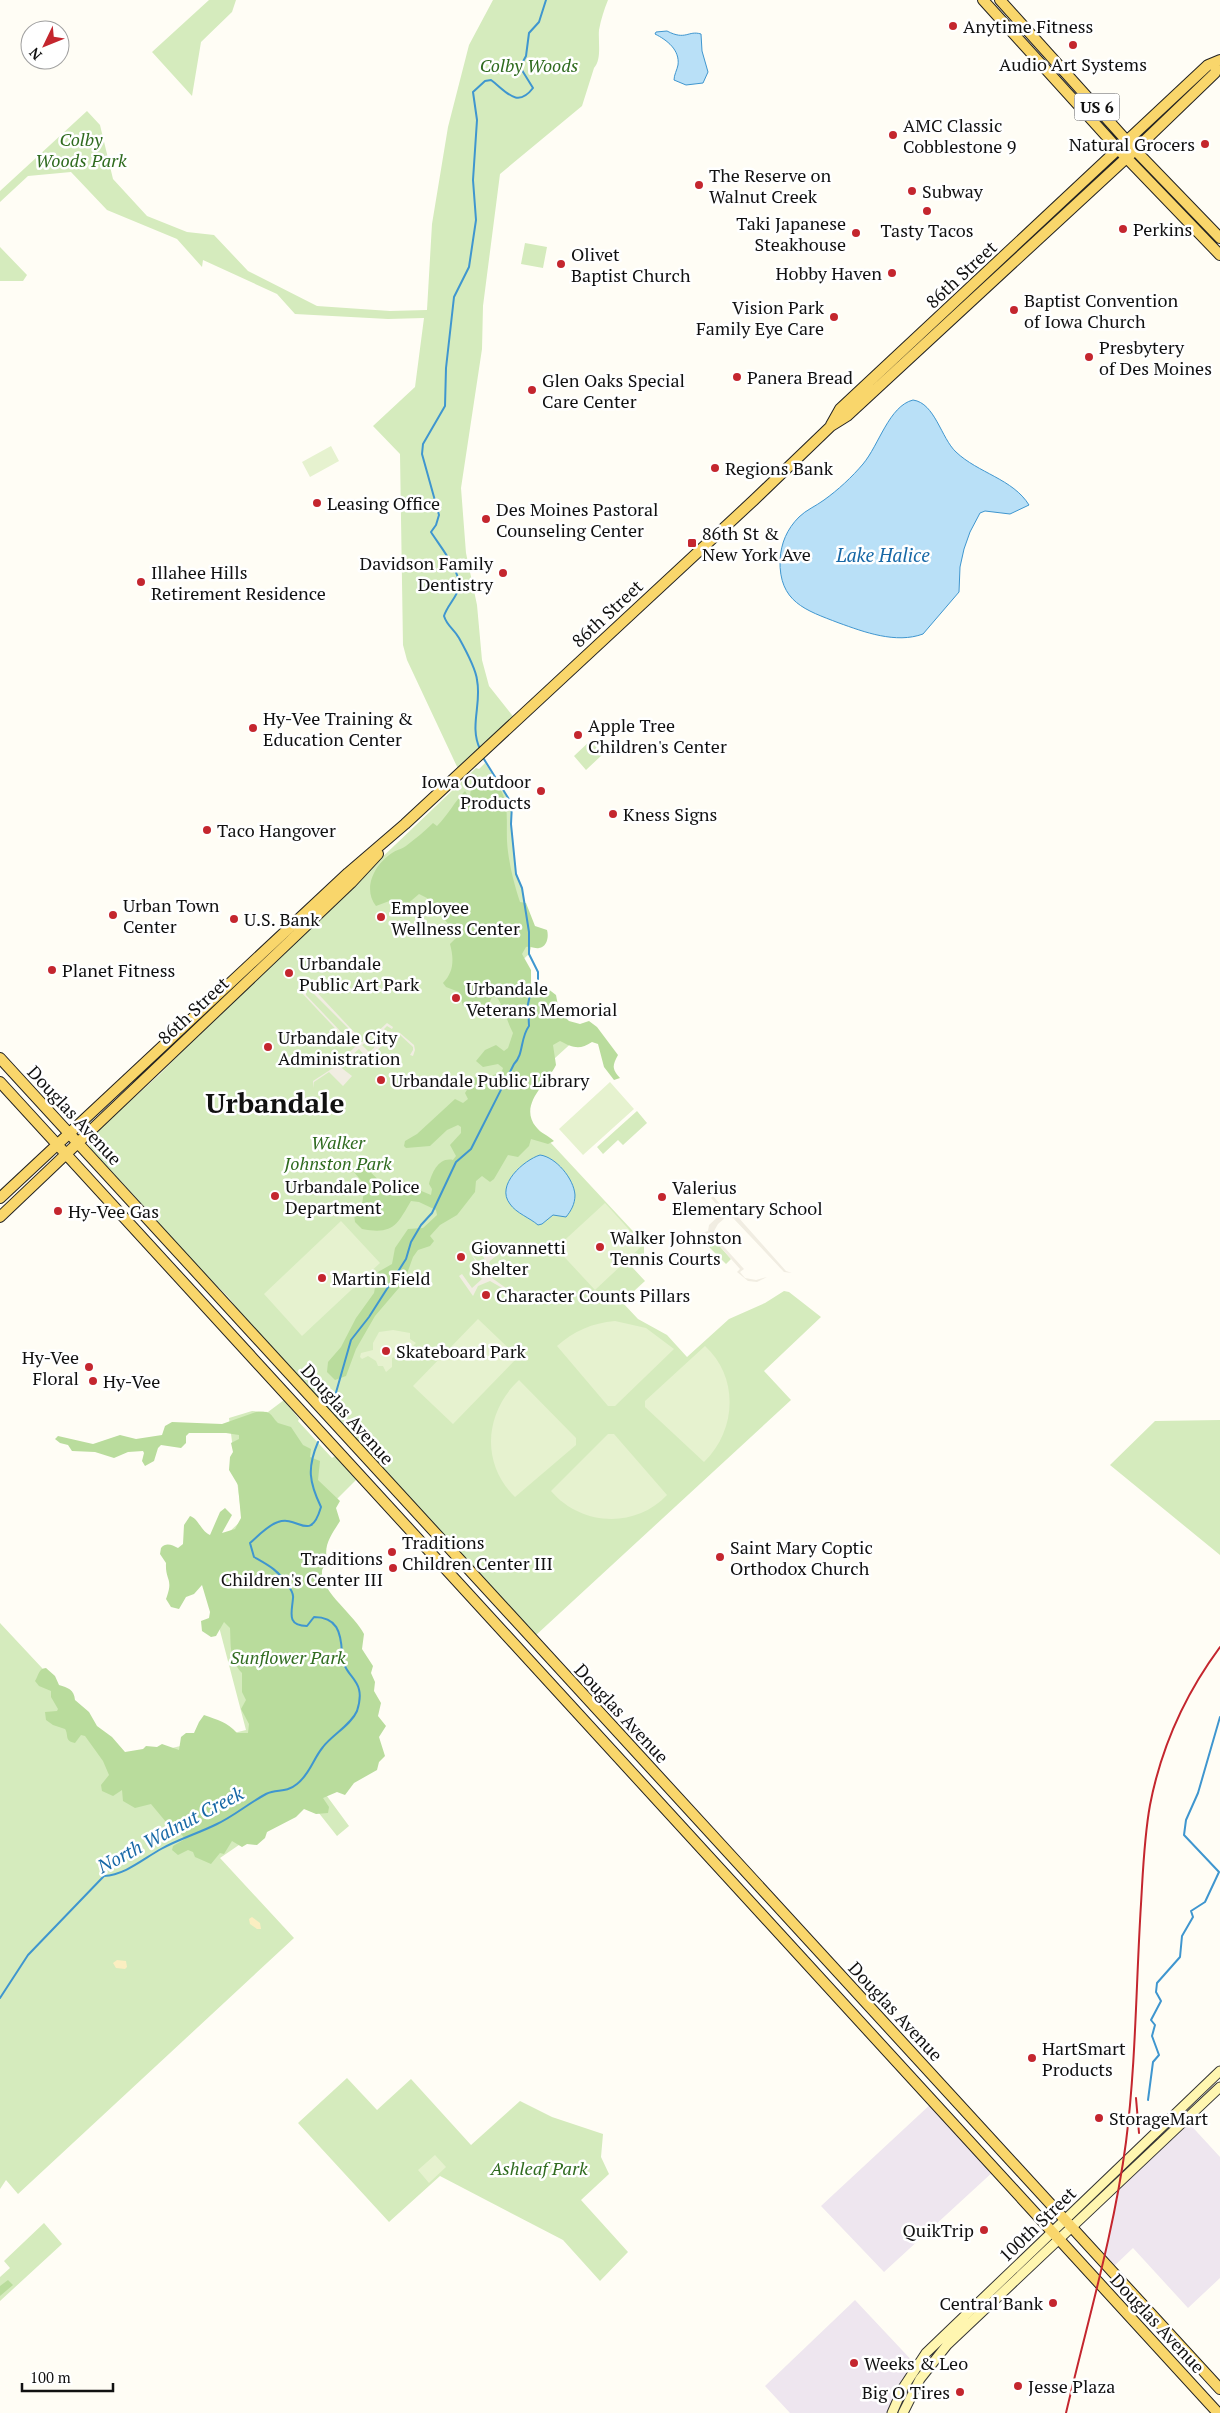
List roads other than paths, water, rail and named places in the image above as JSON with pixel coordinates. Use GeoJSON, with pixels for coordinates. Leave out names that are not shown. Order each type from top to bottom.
{"type":"FeatureCollection","features":[{"type":"Feature","properties":{"kind":"main road","name":"US 6"},"geometry":{"type":"LineString","coordinates":[[983,0],[1126,158],[1220,255]]}},
{"type":"Feature","properties":{"kind":"main road","name":"US 6"},"geometry":{"type":"LineString","coordinates":[[1000,0],[1135,150],[1220,238]]}},
{"type":"Feature","properties":{"kind":"main road","name":"86th Street"},"geometry":{"type":"LineString","coordinates":[[831,426],[840,409],[1118,149],[1128,142],[1208,65],[1219,61]]}},
{"type":"Feature","properties":{"kind":"main road","name":"86th Street"},"geometry":{"type":"LineString","coordinates":[[0,1198],[348,872],[405,824],[754,500],[831,426],[847,416],[1135,150],[1215,73],[1219,61]]}},
{"type":"Feature","properties":{"kind":"main road","name":"86th Street"},"geometry":{"type":"LineString","coordinates":[[0,1216],[351,883],[405,824]]}},
{"type":"Feature","properties":{"kind":"main road","name":"Douglas Avenue"},"geometry":{"type":"LineString","coordinates":[[0,1058],[1220,2389]]}},
{"type":"Feature","properties":{"kind":"main road","name":"Douglas Avenue"},"geometry":{"type":"LineString","coordinates":[[0,1082],[437,1562],[1218,2413]]}},
{"type":"Feature","properties":{"kind":"main road","name":"100th Street"},"geometry":{"type":"LineString","coordinates":[[892,2413],[903,2388],[926,2354],[1220,2072]]}},
{"type":"Feature","properties":{"kind":"main road","name":"100th Street"},"geometry":{"type":"LineString","coordinates":[[902,2413],[920,2379],[936,2356],[1220,2088]]}},
{"type":"Feature","properties":{"kind":"water"},"geometry":{"type":"Polygon","coordinates":[[[667,31],[679,35],[701,34],[702,51],[708,72],[703,83],[686,85],[674,80],[678,65],[675,50],[668,42],[655,34],[656,32],[667,31]]]}},
{"type":"Feature","properties":{"kind":"water","name":"Lake Halice"},"geometry":{"type":"Polygon","coordinates":[[[913,400],[927,407],[956,452],[974,465],[1005,482],[1022,496],[1029,505],[1010,514],[985,511],[980,513],[964,549],[960,567],[959,592],[923,634],[902,638],[880,636],[815,614],[796,602],[784,586],[780,560],[785,537],[791,526],[805,512],[834,492],[854,474],[869,456],[897,410],[913,400]]]}},
{"type":"Feature","properties":{"kind":"water"},"geometry":{"type":"Polygon","coordinates":[[[540,1155],[558,1164],[568,1176],[575,1195],[570,1212],[566,1217],[553,1215],[538,1225],[519,1213],[510,1204],[506,1197],[506,1189],[513,1174],[526,1162],[540,1155]]]}},
{"type":"Feature","properties":{"kind":"waterway","name":"North Walnut Creek"},"geometry":{"type":"LineString","coordinates":[[480,749],[476,732],[478,698],[476,676],[461,642],[444,616],[458,592],[459,582],[454,567],[431,532],[436,525],[439,515],[422,454],[423,444],[445,406],[446,368],[454,297],[469,267],[476,220],[473,180],[477,120],[473,92],[485,81],[491,80],[507,93],[517,98],[527,94],[533,88],[520,67],[526,56],[529,33],[539,22],[546,0]]}},
{"type":"Feature","properties":{"kind":"waterway","name":"North Walnut Creek"},"geometry":{"type":"LineString","coordinates":[[329,1406],[335,1396],[351,1340],[369,1317],[406,1259],[411,1242],[421,1225],[432,1213],[456,1162],[471,1149],[519,1056],[524,1036],[529,1026],[528,1004],[530,995],[538,985],[538,972],[529,954],[529,932],[522,888],[516,874],[511,824],[512,804],[482,756]]}},
{"type":"Feature","properties":{"kind":"waterway","name":"North Walnut Creek"},"geometry":{"type":"LineString","coordinates":[[0,1998],[28,1955],[104,1876],[127,1870],[168,1845],[217,1824],[266,1794],[293,1787],[305,1776],[327,1743],[346,1725],[357,1711],[360,1700],[359,1691],[343,1662],[339,1632],[336,1627],[328,1620],[314,1617],[307,1626],[296,1624],[291,1613],[292,1591],[276,1571],[254,1557],[250,1543],[274,1523],[285,1521],[303,1526],[313,1524],[321,1507],[314,1490],[311,1475],[312,1460],[318,1442]]}},
{"type":"Feature","properties":{"kind":"waterway"},"geometry":{"type":"LineString","coordinates":[[1148,2100],[1153,2062],[1159,2055],[1152,2036],[1155,2025],[1151,2020],[1161,2001],[1156,1992],[1157,1983],[1180,1957],[1182,1936],[1193,1917],[1191,1911],[1205,1902],[1219,1872],[1184,1835],[1186,1820],[1198,1793],[1220,1717]]}},
{"type":"Feature","properties":{"kind":"railway"},"geometry":{"type":"LineString","coordinates":[[1066,2413],[1115,2210],[1126,2142],[1134,2053],[1144,1854],[1150,1805],[1161,1763],[1176,1722],[1196,1683],[1220,1647]]}},
{"type":"Feature","properties":{"kind":"railway"},"geometry":{"type":"LineString","coordinates":[[1136,2098],[1139,2133]]}},
{"type":"Feature","properties":{"kind":"place","name":"Anytime Fitness"},"geometry":{"type":"Point","coordinates":[953,26]}},
{"type":"Feature","properties":{"kind":"place","name":"Audio Art Systems"},"geometry":{"type":"Point","coordinates":[1073,45]}},
{"type":"Feature","properties":{"kind":"place","name":"AMC Classic Cobblestone 9"},"geometry":{"type":"Point","coordinates":[893,135]}},
{"type":"Feature","properties":{"kind":"place","name":"Natural Grocers"},"geometry":{"type":"Point","coordinates":[1205,144]}},
{"type":"Feature","properties":{"kind":"place","name":"The Reserve on Walnut Creek"},"geometry":{"type":"Point","coordinates":[699,185]}},
{"type":"Feature","properties":{"kind":"place","name":"Subway"},"geometry":{"type":"Point","coordinates":[912,191]}},
{"type":"Feature","properties":{"kind":"place","name":"Tasty Tacos"},"geometry":{"type":"Point","coordinates":[927,211]}},
{"type":"Feature","properties":{"kind":"place","name":"Perkins"},"geometry":{"type":"Point","coordinates":[1123,229]}},
{"type":"Feature","properties":{"kind":"place","name":"Taki Japanese Steakhouse"},"geometry":{"type":"Point","coordinates":[856,233]}},
{"type":"Feature","properties":{"kind":"place","name":"Olivet Baptist Church"},"geometry":{"type":"Point","coordinates":[561,264]}},
{"type":"Feature","properties":{"kind":"place","name":"Hobby Haven"},"geometry":{"type":"Point","coordinates":[892,273]}},
{"type":"Feature","properties":{"kind":"place","name":"Baptist Convention of Iowa Church"},"geometry":{"type":"Point","coordinates":[1014,310]}},
{"type":"Feature","properties":{"kind":"place","name":"Vision Park Family Eye Care"},"geometry":{"type":"Point","coordinates":[834,317]}},
{"type":"Feature","properties":{"kind":"place","name":"Presbytery of Des Moines"},"geometry":{"type":"Point","coordinates":[1089,357]}},
{"type":"Feature","properties":{"kind":"place","name":"Panera Bread"},"geometry":{"type":"Point","coordinates":[737,377]}},
{"type":"Feature","properties":{"kind":"place","name":"Glen Oaks Special Care Center"},"geometry":{"type":"Point","coordinates":[532,390]}},
{"type":"Feature","properties":{"kind":"place","name":"Regions Bank"},"geometry":{"type":"Point","coordinates":[715,468]}},
{"type":"Feature","properties":{"kind":"place","name":"Leasing Office"},"geometry":{"type":"Point","coordinates":[317,503]}},
{"type":"Feature","properties":{"kind":"place","name":"Des Moines Pastoral Counseling Center"},"geometry":{"type":"Point","coordinates":[486,519]}},
{"type":"Feature","properties":{"kind":"place","name":"86th St & New York Ave"},"geometry":{"type":"Point","coordinates":[692,543]}},
{"type":"Feature","properties":{"kind":"place","name":"Davidson Family Dentistry"},"geometry":{"type":"Point","coordinates":[503,573]}},
{"type":"Feature","properties":{"kind":"place","name":"Illahee Hills Retirement Residence"},"geometry":{"type":"Point","coordinates":[141,582]}},
{"type":"Feature","properties":{"kind":"place","name":"Hy-Vee Training & Education Center"},"geometry":{"type":"Point","coordinates":[253,728]}},
{"type":"Feature","properties":{"kind":"place","name":"Apple Tree Children's Center"},"geometry":{"type":"Point","coordinates":[578,735]}},
{"type":"Feature","properties":{"kind":"place","name":"Iowa Outdoor Products"},"geometry":{"type":"Point","coordinates":[541,791]}},
{"type":"Feature","properties":{"kind":"place","name":"Kness Signs"},"geometry":{"type":"Point","coordinates":[613,814]}},
{"type":"Feature","properties":{"kind":"place","name":"Taco Hangover"},"geometry":{"type":"Point","coordinates":[207,830]}},
{"type":"Feature","properties":{"kind":"place","name":"Urban Town Center"},"geometry":{"type":"Point","coordinates":[113,915]}},
{"type":"Feature","properties":{"kind":"place","name":"Employee Wellness Center"},"geometry":{"type":"Point","coordinates":[381,917]}},
{"type":"Feature","properties":{"kind":"place","name":"U.S. Bank"},"geometry":{"type":"Point","coordinates":[234,919]}},
{"type":"Feature","properties":{"kind":"place","name":"Planet Fitness"},"geometry":{"type":"Point","coordinates":[52,970]}},
{"type":"Feature","properties":{"kind":"place","name":"Urbandale Public Art Park"},"geometry":{"type":"Point","coordinates":[289,973]}},
{"type":"Feature","properties":{"kind":"place","name":"Urbandale Veterans Memorial"},"geometry":{"type":"Point","coordinates":[456,998]}},
{"type":"Feature","properties":{"kind":"place","name":"Urbandale City Administration"},"geometry":{"type":"Point","coordinates":[268,1047]}},
{"type":"Feature","properties":{"kind":"place","name":"Urbandale Public Library"},"geometry":{"type":"Point","coordinates":[381,1080]}},
{"type":"Feature","properties":{"kind":"place","name":"Urbandale Police Department"},"geometry":{"type":"Point","coordinates":[275,1196]}},
{"type":"Feature","properties":{"kind":"place","name":"Valerius Elementary School"},"geometry":{"type":"Point","coordinates":[662,1197]}},
{"type":"Feature","properties":{"kind":"place","name":"Hy-Vee Gas"},"geometry":{"type":"Point","coordinates":[58,1211]}},
{"type":"Feature","properties":{"kind":"place","name":"Walker Johnston Tennis Courts"},"geometry":{"type":"Point","coordinates":[600,1247]}},
{"type":"Feature","properties":{"kind":"place","name":"Giovannetti Shelter"},"geometry":{"type":"Point","coordinates":[461,1257]}},
{"type":"Feature","properties":{"kind":"place","name":"Martin Field"},"geometry":{"type":"Point","coordinates":[322,1278]}},
{"type":"Feature","properties":{"kind":"place","name":"Character Counts Pillars"},"geometry":{"type":"Point","coordinates":[486,1295]}},
{"type":"Feature","properties":{"kind":"place","name":"Skateboard Park"},"geometry":{"type":"Point","coordinates":[386,1351]}},
{"type":"Feature","properties":{"kind":"place","name":"Hy-Vee Floral"},"geometry":{"type":"Point","coordinates":[89,1367]}},
{"type":"Feature","properties":{"kind":"place","name":"Hy-Vee"},"geometry":{"type":"Point","coordinates":[93,1381]}},
{"type":"Feature","properties":{"kind":"place","name":"Traditions Children Center III"},"geometry":{"type":"Point","coordinates":[392,1552]}},
{"type":"Feature","properties":{"kind":"place","name":"Saint Mary Coptic Orthodox Church"},"geometry":{"type":"Point","coordinates":[720,1557]}},
{"type":"Feature","properties":{"kind":"place","name":"Traditions Children's Center III"},"geometry":{"type":"Point","coordinates":[393,1568]}},
{"type":"Feature","properties":{"kind":"place","name":"HartSmart Products"},"geometry":{"type":"Point","coordinates":[1032,2058]}},
{"type":"Feature","properties":{"kind":"place","name":"StorageMart"},"geometry":{"type":"Point","coordinates":[1099,2118]}},
{"type":"Feature","properties":{"kind":"place","name":"QuikTrip"},"geometry":{"type":"Point","coordinates":[984,2230]}},
{"type":"Feature","properties":{"kind":"place","name":"Central Bank"},"geometry":{"type":"Point","coordinates":[1053,2303]}},
{"type":"Feature","properties":{"kind":"place","name":"Weeks & Leo"},"geometry":{"type":"Point","coordinates":[854,2363]}},
{"type":"Feature","properties":{"kind":"place","name":"Jesse Plaza"},"geometry":{"type":"Point","coordinates":[1018,2386]}},
{"type":"Feature","properties":{"kind":"place","name":"Big O Tires"},"geometry":{"type":"Point","coordinates":[960,2392]}},
{"type":"Feature","properties":{"kind":"district","name":"Urbandale"},"geometry":{"type":"Point","coordinates":[275,1102]}},
{"type":"Feature","properties":{"kind":"park label","name":"Colby Woods"},"geometry":{"type":"Point","coordinates":[529,65]}},
{"type":"Feature","properties":{"kind":"park label","name":"Colby Woods Park"},"geometry":{"type":"Point","coordinates":[81,149]}},
{"type":"Feature","properties":{"kind":"park label","name":"Walker Johnston Park"},"geometry":{"type":"Point","coordinates":[338,1152]}},
{"type":"Feature","properties":{"kind":"park label","name":"Sunflower Park"},"geometry":{"type":"Point","coordinates":[288,1657]}},
{"type":"Feature","properties":{"kind":"park label","name":"Ashleaf Park"},"geometry":{"type":"Point","coordinates":[539,2168]}}]}
